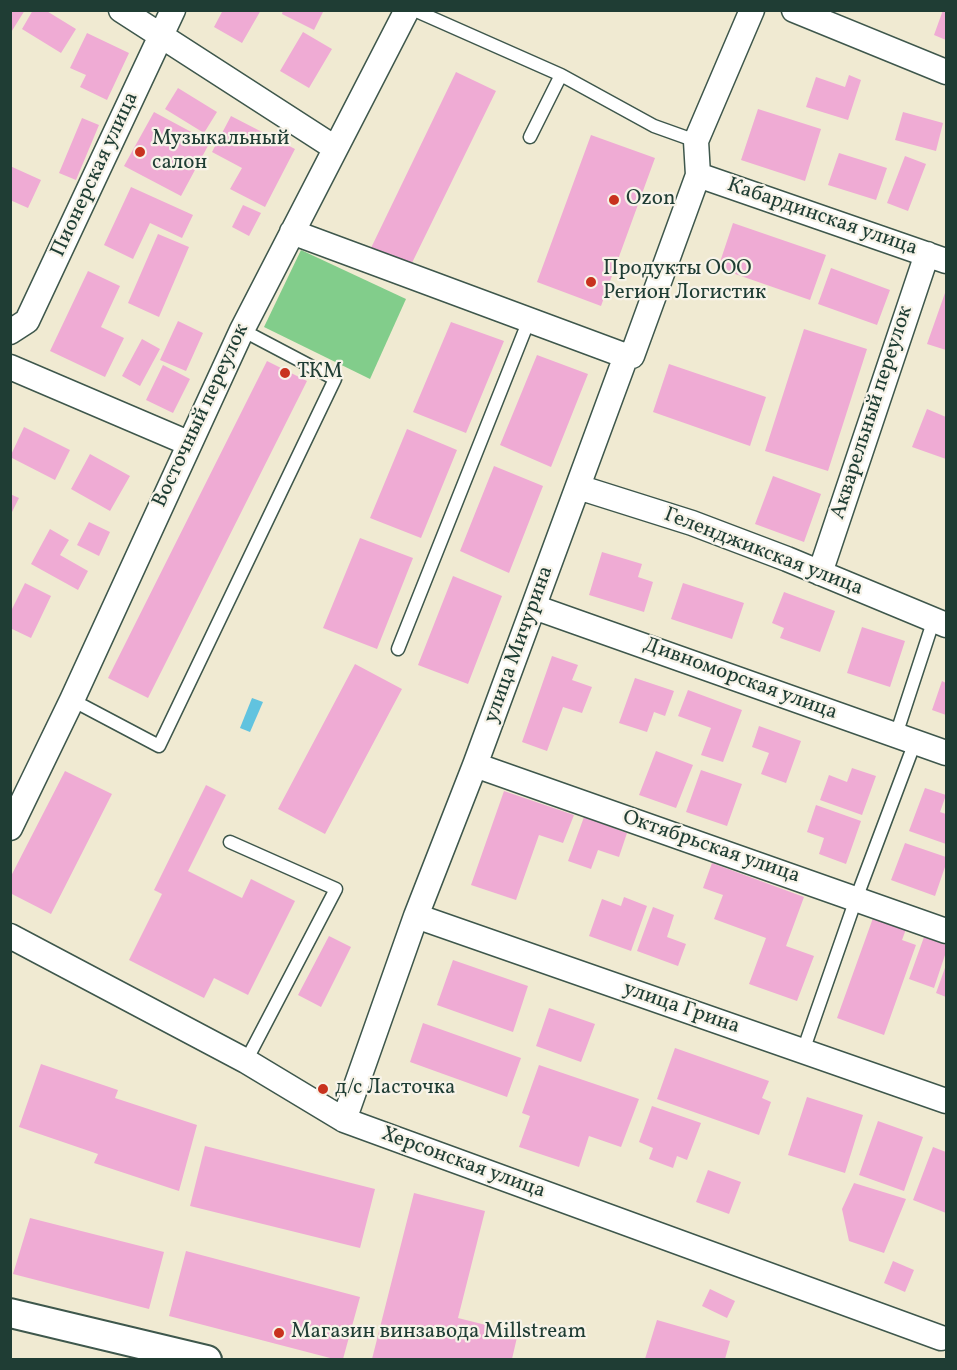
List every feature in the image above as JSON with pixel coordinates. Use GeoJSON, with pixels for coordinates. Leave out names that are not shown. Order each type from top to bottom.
{"type":"FeatureCollection","features":[{"type":"Feature","properties":{"kind":"street"},"geometry":{"type":"LineString","coordinates":[[121,10],[335,147]]}},
{"type":"Feature","properties":{"kind":"street","name":"Пионерская улица"},"geometry":{"type":"LineString","coordinates":[[10,332],[27,321],[173,10]]}},
{"type":"Feature","properties":{"kind":"street","name":"Восточный переулок"},"geometry":{"type":"LineString","coordinates":[[10,828],[72,700],[188,443],[242,330],[407,10]]}},
{"type":"Feature","properties":{"kind":"street"},"geometry":{"type":"LineString","coordinates":[[698,175],[696,141],[752,10]]}},
{"type":"Feature","properties":{"kind":"street"},"geometry":{"type":"LineString","coordinates":[[794,10],[946,72]]}},
{"type":"Feature","properties":{"kind":"street","name":"Кабардинская улица"},"geometry":{"type":"LineString","coordinates":[[698,175],[937,257]]}},
{"type":"Feature","properties":{"kind":"street","name":"улица Мичурина"},"geometry":{"type":"LineString","coordinates":[[344,1120],[416,916],[475,765],[626,356],[632,356],[698,175]]}},
{"type":"Feature","properties":{"kind":"street"},"geometry":{"type":"LineString","coordinates":[[292,232],[626,356]]}},
{"type":"Feature","properties":{"kind":"street","name":"Акварельный переулок"},"geometry":{"type":"LineString","coordinates":[[820,573],[937,257]]}},
{"type":"Feature","properties":{"kind":"street"},"geometry":{"type":"LineString","coordinates":[[10,367],[188,443]]}},
{"type":"Feature","properties":{"kind":"street","name":"Геленджикская улица"},"geometry":{"type":"LineString","coordinates":[[578,487],[692,523],[940,622]]}},
{"type":"Feature","properties":{"kind":"street","name":"Дивноморская улица"},"geometry":{"type":"LineString","coordinates":[[534,607],[946,753]]}},
{"type":"Feature","properties":{"kind":"street","name":"Октябрьская улица"},"geometry":{"type":"LineString","coordinates":[[475,765],[946,931]]}},
{"type":"Feature","properties":{"kind":"street","name":"улица Грина"},"geometry":{"type":"LineString","coordinates":[[416,916],[946,1101]]}},
{"type":"Feature","properties":{"kind":"street","name":"Херсонская улица"},"geometry":{"type":"LineString","coordinates":[[10,936],[246,1061],[344,1120],[941,1338]]}},
{"type":"Feature","properties":{"kind":"street"},"geometry":{"type":"LineString","coordinates":[[10,1313],[207,1359]]}},
{"type":"Feature","properties":{"kind":"lane"},"geometry":{"type":"LineString","coordinates":[[414,10],[561,75],[654,126],[696,141]]}},
{"type":"Feature","properties":{"kind":"lane"},"geometry":{"type":"LineString","coordinates":[[530,137],[561,75]]}},
{"type":"Feature","properties":{"kind":"lane"},"geometry":{"type":"LineString","coordinates":[[398,649],[529,320]]}},
{"type":"Feature","properties":{"kind":"lane"},"geometry":{"type":"LineString","coordinates":[[72,700],[159,746],[335,379],[242,330]]}},
{"type":"Feature","properties":{"kind":"lane"},"geometry":{"type":"LineString","coordinates":[[803,1051],[856,899],[940,622]]}},
{"type":"Feature","properties":{"kind":"lane"},"geometry":{"type":"LineString","coordinates":[[230,842],[336,889],[246,1061]]}},
{"type":"Feature","properties":{"kind":"green space"},"geometry":{"type":"Polygon","coordinates":[[[301,250],[406,299],[370,379],[264,327],[301,250]]]}},
{"type":"Feature","properties":{"kind":"water"},"geometry":{"type":"Polygon","coordinates":[[[252,698],[263,702],[250,732],[240,728],[252,698]]]}},
{"type":"Feature","properties":{"kind":"building"},"geometry":{"type":"Polygon","coordinates":[[[10,10],[25,10],[10,34],[10,10]]]}},
{"type":"Feature","properties":{"kind":"building"},"geometry":{"type":"Polygon","coordinates":[[[33,10],[45,10],[76,29],[61,53],[22,29],[33,10]]]}},
{"type":"Feature","properties":{"kind":"building"},"geometry":{"type":"Polygon","coordinates":[[[223,10],[261,10],[242,43],[214,27],[223,10]]]}},
{"type":"Feature","properties":{"kind":"building"},"geometry":{"type":"Polygon","coordinates":[[[283,10],[324,10],[314,30],[282,14],[283,10]]]}},
{"type":"Feature","properties":{"kind":"building"},"geometry":{"type":"Polygon","coordinates":[[[943,10],[946,10],[946,40],[934,35],[943,10]]]}},
{"type":"Feature","properties":{"kind":"building"},"geometry":{"type":"Polygon","coordinates":[[[303,32],[332,49],[309,88],[280,71],[303,32]]]}},
{"type":"Feature","properties":{"kind":"building"},"geometry":{"type":"Polygon","coordinates":[[[87,33],[129,53],[107,100],[80,87],[86,75],[70,68],[87,33]]]}},
{"type":"Feature","properties":{"kind":"building"},"geometry":{"type":"Polygon","coordinates":[[[456,72],[496,91],[409,269],[370,250],[456,72]]]}},
{"type":"Feature","properties":{"kind":"building"},"geometry":{"type":"Polygon","coordinates":[[[849,75],[861,80],[848,120],[806,107],[816,77],[845,87],[849,75]]]}},
{"type":"Feature","properties":{"kind":"building"},"geometry":{"type":"Polygon","coordinates":[[[178,88],[217,112],[204,133],[165,109],[178,88]]]}},
{"type":"Feature","properties":{"kind":"building"},"geometry":{"type":"Polygon","coordinates":[[[758,109],[821,129],[805,181],[741,160],[758,109]]]}},
{"type":"Feature","properties":{"kind":"building"},"geometry":{"type":"Polygon","coordinates":[[[154,112],[210,142],[181,196],[124,166],[154,112]]]}},
{"type":"Feature","properties":{"kind":"building"},"geometry":{"type":"Polygon","coordinates":[[[903,112],[943,123],[936,151],[895,140],[903,112]]]}},
{"type":"Feature","properties":{"kind":"building"},"geometry":{"type":"Polygon","coordinates":[[[231,116],[295,149],[265,207],[230,189],[242,168],[212,152],[231,116]]]}},
{"type":"Feature","properties":{"kind":"building"},"geometry":{"type":"Polygon","coordinates":[[[82,118],[99,125],[76,180],[59,173],[82,118]]]}},
{"type":"Feature","properties":{"kind":"building"},"geometry":{"type":"Polygon","coordinates":[[[591,135],[655,158],[601,306],[537,282],[591,135]]]}},
{"type":"Feature","properties":{"kind":"building"},"geometry":{"type":"Polygon","coordinates":[[[839,153],[887,168],[876,200],[828,185],[839,153]]]}},
{"type":"Feature","properties":{"kind":"building"},"geometry":{"type":"Polygon","coordinates":[[[905,156],[926,164],[908,211],[887,203],[905,156]]]}},
{"type":"Feature","properties":{"kind":"building"},"geometry":{"type":"Polygon","coordinates":[[[10,166],[41,180],[28,208],[10,200],[10,166]]]}},
{"type":"Feature","properties":{"kind":"building"},"geometry":{"type":"Polygon","coordinates":[[[131,187],[193,215],[182,238],[150,223],[133,259],[104,245],[131,187]]]}},
{"type":"Feature","properties":{"kind":"building"},"geometry":{"type":"Polygon","coordinates":[[[243,205],[261,213],[249,236],[232,227],[243,205]]]}},
{"type":"Feature","properties":{"kind":"building"},"geometry":{"type":"Polygon","coordinates":[[[733,223],[826,255],[810,300],[718,268],[733,223]]]}},
{"type":"Feature","properties":{"kind":"building"},"geometry":{"type":"Polygon","coordinates":[[[158,234],[189,247],[159,317],[128,303],[158,234]]]}},
{"type":"Feature","properties":{"kind":"building"},"geometry":{"type":"Polygon","coordinates":[[[831,268],[890,290],[877,325],[818,304],[831,268]]]}},
{"type":"Feature","properties":{"kind":"building"},"geometry":{"type":"Polygon","coordinates":[[[88,271],[120,286],[101,327],[124,338],[105,377],[50,351],[88,271]]]}},
{"type":"Feature","properties":{"kind":"building"},"geometry":{"type":"Polygon","coordinates":[[[946,294],[946,350],[927,344],[946,294]]]}},
{"type":"Feature","properties":{"kind":"building"},"geometry":{"type":"Polygon","coordinates":[[[178,321],[203,333],[186,371],[160,360],[178,321]]]}},
{"type":"Feature","properties":{"kind":"building"},"geometry":{"type":"Polygon","coordinates":[[[451,322],[504,341],[466,433],[413,412],[451,322]]]}},
{"type":"Feature","properties":{"kind":"building"},"geometry":{"type":"Polygon","coordinates":[[[804,329],[867,349],[828,471],[765,451],[804,329]]]}},
{"type":"Feature","properties":{"kind":"building"},"geometry":{"type":"Polygon","coordinates":[[[142,339],[160,349],[140,386],[122,376],[142,339]]]}},
{"type":"Feature","properties":{"kind":"building"},"geometry":{"type":"Polygon","coordinates":[[[537,355],[588,374],[551,467],[500,445],[537,355]]]}},
{"type":"Feature","properties":{"kind":"building"},"geometry":{"type":"Polygon","coordinates":[[[267,361],[307,381],[148,698],[108,678],[267,361]]]}},
{"type":"Feature","properties":{"kind":"building"},"geometry":{"type":"Polygon","coordinates":[[[669,364],[766,397],[750,446],[653,412],[669,364]]]}},
{"type":"Feature","properties":{"kind":"building"},"geometry":{"type":"Polygon","coordinates":[[[163,365],[190,379],[173,413],[146,400],[163,365]]]}},
{"type":"Feature","properties":{"kind":"building"},"geometry":{"type":"Polygon","coordinates":[[[927,409],[946,417],[946,459],[912,447],[927,409]]]}},
{"type":"Feature","properties":{"kind":"building"},"geometry":{"type":"Polygon","coordinates":[[[24,427],[70,450],[55,480],[10,457],[24,427]]]}},
{"type":"Feature","properties":{"kind":"building"},"geometry":{"type":"Polygon","coordinates":[[[407,429],[457,450],[421,538],[370,518],[407,429]]]}},
{"type":"Feature","properties":{"kind":"building"},"geometry":{"type":"Polygon","coordinates":[[[90,454],[130,476],[110,511],[71,489],[90,454]]]}},
{"type":"Feature","properties":{"kind":"building"},"geometry":{"type":"Polygon","coordinates":[[[494,466],[543,486],[509,573],[460,551],[494,466]]]}},
{"type":"Feature","properties":{"kind":"building"},"geometry":{"type":"Polygon","coordinates":[[[773,476],[821,494],[804,542],[755,524],[773,476]]]}},
{"type":"Feature","properties":{"kind":"building"},"geometry":{"type":"Polygon","coordinates":[[[10,494],[19,498],[10,516],[10,494]]]}},
{"type":"Feature","properties":{"kind":"building"},"geometry":{"type":"Polygon","coordinates":[[[89,522],[110,532],[99,556],[77,545],[89,522]]]}},
{"type":"Feature","properties":{"kind":"building"},"geometry":{"type":"Polygon","coordinates":[[[50,529],[69,540],[60,555],[88,571],[78,590],[31,564],[50,529]]]}},
{"type":"Feature","properties":{"kind":"building"},"geometry":{"type":"Polygon","coordinates":[[[360,538],[413,558],[377,649],[323,628],[360,538]]]}},
{"type":"Feature","properties":{"kind":"building"},"geometry":{"type":"Polygon","coordinates":[[[602,552],[642,564],[638,577],[653,582],[644,612],[589,595],[602,552]]]}},
{"type":"Feature","properties":{"kind":"building"},"geometry":{"type":"Polygon","coordinates":[[[453,576],[502,596],[468,684],[418,665],[453,576]]]}},
{"type":"Feature","properties":{"kind":"building"},"geometry":{"type":"Polygon","coordinates":[[[25,583],[51,596],[31,638],[10,628],[10,613],[25,583]]]}},
{"type":"Feature","properties":{"kind":"building"},"geometry":{"type":"Polygon","coordinates":[[[683,583],[744,603],[732,639],[671,619],[683,583]]]}},
{"type":"Feature","properties":{"kind":"building"},"geometry":{"type":"Polygon","coordinates":[[[784,592],[835,611],[820,652],[780,638],[784,628],[772,623],[784,592]]]}},
{"type":"Feature","properties":{"kind":"building"},"geometry":{"type":"Polygon","coordinates":[[[862,627],[905,641],[890,687],[847,673],[862,627]]]}},
{"type":"Feature","properties":{"kind":"building"},"geometry":{"type":"Polygon","coordinates":[[[552,656],[578,665],[572,680],[592,687],[582,713],[563,707],[547,751],[522,742],[552,656]]]}},
{"type":"Feature","properties":{"kind":"building"},"geometry":{"type":"Polygon","coordinates":[[[355,664],[402,689],[325,834],[278,809],[355,664]]]}},
{"type":"Feature","properties":{"kind":"building"},"geometry":{"type":"Polygon","coordinates":[[[635,678],[674,691],[665,716],[654,712],[647,732],[619,723],[635,678]]]}},
{"type":"Feature","properties":{"kind":"building"},"geometry":{"type":"Polygon","coordinates":[[[942,681],[946,683],[946,715],[932,710],[942,681]]]}},
{"type":"Feature","properties":{"kind":"building"},"geometry":{"type":"Polygon","coordinates":[[[688,690],[742,710],[723,762],[701,755],[711,728],[678,716],[688,690]]]}},
{"type":"Feature","properties":{"kind":"building"},"geometry":{"type":"Polygon","coordinates":[[[759,726],[801,741],[786,783],[761,774],[769,753],[752,747],[759,726]]]}},
{"type":"Feature","properties":{"kind":"building"},"geometry":{"type":"Polygon","coordinates":[[[656,751],[693,765],[676,808],[639,795],[656,751]]]}},
{"type":"Feature","properties":{"kind":"building"},"geometry":{"type":"Polygon","coordinates":[[[852,768],[876,776],[862,815],[820,800],[829,775],[847,782],[852,768]]]}},
{"type":"Feature","properties":{"kind":"building"},"geometry":{"type":"Polygon","coordinates":[[[701,770],[742,784],[727,826],[686,812],[701,770]]]}},
{"type":"Feature","properties":{"kind":"building"},"geometry":{"type":"Polygon","coordinates":[[[65,771],[112,794],[51,914],[10,893],[10,878],[65,771]]]}},
{"type":"Feature","properties":{"kind":"building"},"geometry":{"type":"Polygon","coordinates":[[[206,785],[226,795],[188,871],[242,898],[251,879],[295,901],[248,995],[214,978],[204,998],[129,960],[162,894],[154,890],[206,785]]]}},
{"type":"Feature","properties":{"kind":"building"},"geometry":{"type":"Polygon","coordinates":[[[925,788],[946,795],[940,812],[946,814],[946,844],[909,831],[925,788]]]}},
{"type":"Feature","properties":{"kind":"building"},"geometry":{"type":"Polygon","coordinates":[[[504,791],[574,815],[563,843],[539,835],[516,900],[471,885],[504,791]]]}},
{"type":"Feature","properties":{"kind":"building"},"geometry":{"type":"Polygon","coordinates":[[[816,805],[861,821],[846,864],[819,854],[824,838],[807,832],[816,805]]]}},
{"type":"Feature","properties":{"kind":"building"},"geometry":{"type":"Polygon","coordinates":[[[584,817],[627,833],[619,857],[598,850],[591,869],[568,861],[584,817]]]}},
{"type":"Feature","properties":{"kind":"building"},"geometry":{"type":"Polygon","coordinates":[[[905,843],[946,857],[946,864],[935,896],[891,880],[905,843]]]}},
{"type":"Feature","properties":{"kind":"building"},"geometry":{"type":"Polygon","coordinates":[[[712,863],[804,897],[786,946],[814,956],[797,1001],[749,984],[766,938],[714,919],[723,895],[703,888],[712,863]]]}},
{"type":"Feature","properties":{"kind":"building"},"geometry":{"type":"Polygon","coordinates":[[[624,897],[647,906],[631,951],[589,936],[602,899],[621,906],[624,897]]]}},
{"type":"Feature","properties":{"kind":"building"},"geometry":{"type":"Polygon","coordinates":[[[653,907],[674,915],[667,937],[686,944],[678,966],[637,951],[653,907]]]}},
{"type":"Feature","properties":{"kind":"building"},"geometry":{"type":"Polygon","coordinates":[[[873,918],[906,929],[902,940],[916,945],[884,1035],[837,1018],[873,918]]]}},
{"type":"Feature","properties":{"kind":"building"},"geometry":{"type":"Polygon","coordinates":[[[329,936],[351,947],[321,1007],[298,995],[329,936]]]}},
{"type":"Feature","properties":{"kind":"building"},"geometry":{"type":"Polygon","coordinates":[[[924,937],[946,945],[946,952],[934,988],[909,979],[924,937]]]}},
{"type":"Feature","properties":{"kind":"building"},"geometry":{"type":"Polygon","coordinates":[[[453,960],[528,986],[513,1032],[437,1005],[453,960]]]}},
{"type":"Feature","properties":{"kind":"building"},"geometry":{"type":"Polygon","coordinates":[[[946,965],[946,997],[936,993],[946,965]]]}},
{"type":"Feature","properties":{"kind":"building"},"geometry":{"type":"Polygon","coordinates":[[[549,1008],[595,1024],[581,1062],[536,1046],[549,1008]]]}},
{"type":"Feature","properties":{"kind":"building"},"geometry":{"type":"Polygon","coordinates":[[[423,1023],[521,1058],[507,1097],[410,1062],[423,1023]]]}},
{"type":"Feature","properties":{"kind":"building"},"geometry":{"type":"Polygon","coordinates":[[[675,1048],[769,1081],[762,1098],[771,1102],[759,1135],[657,1099],[675,1048]]]}},
{"type":"Feature","properties":{"kind":"building"},"geometry":{"type":"Polygon","coordinates":[[[41,1064],[118,1090],[115,1098],[197,1125],[179,1191],[94,1163],[98,1154],[19,1127],[41,1064]]]}},
{"type":"Feature","properties":{"kind":"building"},"geometry":{"type":"Polygon","coordinates":[[[539,1065],[639,1099],[621,1147],[589,1136],[579,1167],[519,1147],[530,1116],[522,1113],[539,1065]]]}},
{"type":"Feature","properties":{"kind":"building"},"geometry":{"type":"Polygon","coordinates":[[[807,1097],[863,1115],[845,1173],[788,1155],[807,1097]]]}},
{"type":"Feature","properties":{"kind":"building"},"geometry":{"type":"Polygon","coordinates":[[[652,1106],[701,1123],[687,1160],[677,1156],[673,1168],[649,1159],[653,1148],[639,1142],[652,1106]]]}},
{"type":"Feature","properties":{"kind":"building"},"geometry":{"type":"Polygon","coordinates":[[[878,1121],[923,1137],[904,1191],[859,1175],[878,1121]]]}},
{"type":"Feature","properties":{"kind":"building"},"geometry":{"type":"Polygon","coordinates":[[[205,1146],[375,1189],[360,1248],[190,1206],[205,1146]]]}},
{"type":"Feature","properties":{"kind":"building"},"geometry":{"type":"Polygon","coordinates":[[[933,1147],[946,1152],[946,1213],[913,1200],[933,1147]]]}},
{"type":"Feature","properties":{"kind":"building"},"geometry":{"type":"Polygon","coordinates":[[[708,1170],[741,1182],[729,1214],[696,1202],[708,1170]]]}},
{"type":"Feature","properties":{"kind":"building"},"geometry":{"type":"Polygon","coordinates":[[[854,1183],[906,1199],[884,1253],[849,1241],[842,1209],[854,1183]]]}},
{"type":"Feature","properties":{"kind":"building"},"geometry":{"type":"Polygon","coordinates":[[[414,1193],[485,1211],[458,1318],[518,1333],[512,1359],[372,1359],[414,1193]]]}},
{"type":"Feature","properties":{"kind":"building"},"geometry":{"type":"Polygon","coordinates":[[[30,1218],[164,1252],[149,1309],[13,1274],[30,1218]]]}},
{"type":"Feature","properties":{"kind":"building"},"geometry":{"type":"Polygon","coordinates":[[[186,1251],[360,1297],[343,1359],[334,1359],[169,1316],[186,1251]]]}},
{"type":"Feature","properties":{"kind":"building"},"geometry":{"type":"Polygon","coordinates":[[[893,1261],[914,1270],[905,1292],[884,1283],[893,1261]]]}},
{"type":"Feature","properties":{"kind":"building"},"geometry":{"type":"Polygon","coordinates":[[[710,1289],[735,1301],[727,1318],[702,1306],[710,1289]]]}},
{"type":"Feature","properties":{"kind":"building"},"geometry":{"type":"Polygon","coordinates":[[[657,1320],[730,1341],[725,1359],[645,1359],[657,1320]]]}},
{"type":"Feature","properties":{"kind":"place","name":"Музыкальный салон"},"geometry":{"type":"Point","coordinates":[140,152]}},
{"type":"Feature","properties":{"kind":"place","name":"Ozon"},"geometry":{"type":"Point","coordinates":[614,200]}},
{"type":"Feature","properties":{"kind":"place","name":"Продукты ООО Регион Логистик"},"geometry":{"type":"Point","coordinates":[591,282]}},
{"type":"Feature","properties":{"kind":"place","name":"ТКМ"},"geometry":{"type":"Point","coordinates":[285,373]}},
{"type":"Feature","properties":{"kind":"place","name":"д/с Ласточка"},"geometry":{"type":"Point","coordinates":[323,1089]}},
{"type":"Feature","properties":{"kind":"place","name":"Магазин винзавода Millstream"},"geometry":{"type":"Point","coordinates":[279,1333]}}]}
